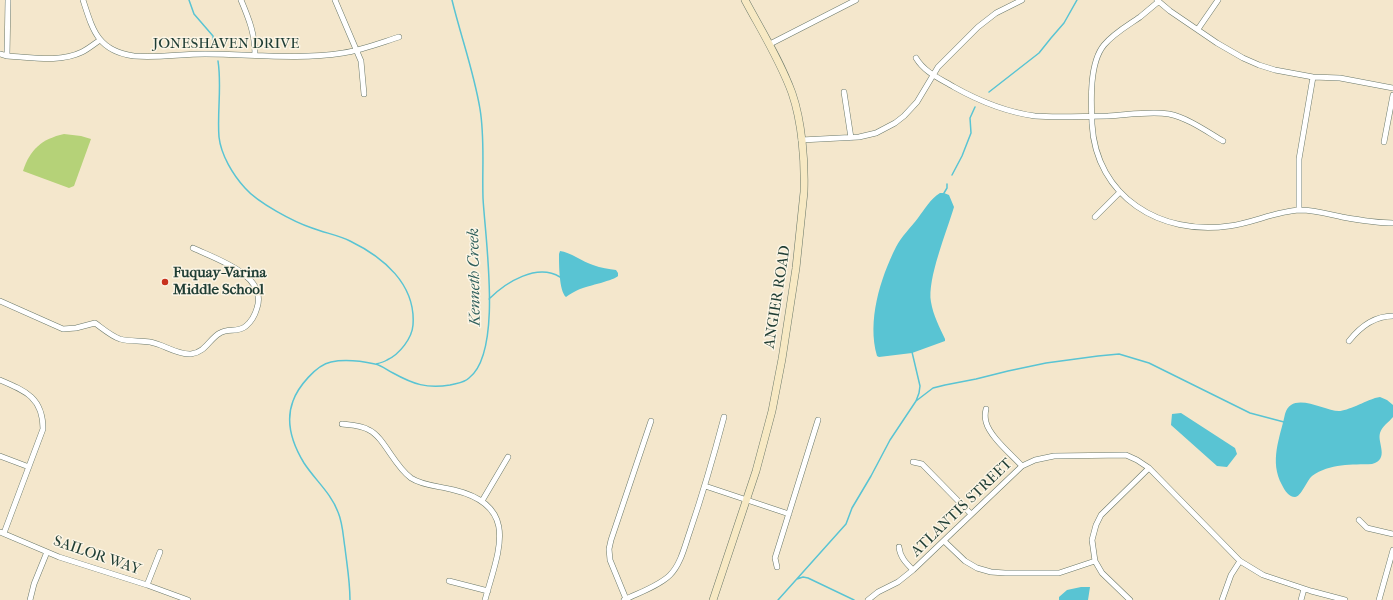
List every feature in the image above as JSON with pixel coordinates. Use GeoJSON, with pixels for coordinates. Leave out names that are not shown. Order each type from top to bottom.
{"type":"FeatureCollection","features":[{"type":"Feature","properties":{"kind":"street"},"geometry":{"type":"LineString","coordinates":[[7,56],[8,0]]}},
{"type":"Feature","properties":{"kind":"street","name":"JONESHAVEN DRIVE"},"geometry":{"type":"LineString","coordinates":[[83,0],[91,26],[100,40],[117,52],[134,56],[192,54],[300,57],[324,56],[366,48],[399,37]]}},
{"type":"Feature","properties":{"kind":"street"},"geometry":{"type":"LineString","coordinates":[[241,0],[253,31],[255,40],[255,55]]}},
{"type":"Feature","properties":{"kind":"street"},"geometry":{"type":"LineString","coordinates":[[335,0],[360,61],[364,94]]}},
{"type":"Feature","properties":{"kind":"street","name":"ANGIER ROAD"},"geometry":{"type":"LineString","coordinates":[[713,600],[747,500],[761,455],[772,411],[782,359],[796,268],[805,180],[801,140],[792,92],[770,44],[745,0]]}},
{"type":"Feature","properties":{"kind":"street"},"geometry":{"type":"LineString","coordinates":[[770,44],[845,2],[856,0]]}},
{"type":"Feature","properties":{"kind":"street"},"geometry":{"type":"LineString","coordinates":[[801,140],[851,138],[870,135],[895,123],[917,102],[945,60],[988,18],[1022,0]]}},
{"type":"Feature","properties":{"kind":"street"},"geometry":{"type":"LineString","coordinates":[[1198,29],[1218,0]]}},
{"type":"Feature","properties":{"kind":"street"},"geometry":{"type":"LineString","coordinates":[[1393,88],[1340,78],[1313,77],[1275,70],[1259,65],[1229,50],[1158,1],[1108,41],[1099,53],[1094,64],[1092,116],[1093,132],[1097,152],[1107,174],[1120,192],[1137,207],[1152,216],[1191,227],[1228,227],[1277,214],[1299,210],[1393,223]]}},
{"type":"Feature","properties":{"kind":"street"},"geometry":{"type":"LineString","coordinates":[[0,54],[7,56],[65,58],[82,52],[100,40]]}},
{"type":"Feature","properties":{"kind":"street"},"geometry":{"type":"LineString","coordinates":[[916,58],[920,65],[934,75],[977,100],[1013,111],[1036,116],[1092,116],[1147,113],[1169,114],[1190,122],[1223,141]]}},
{"type":"Feature","properties":{"kind":"street"},"geometry":{"type":"LineString","coordinates":[[1299,210],[1299,159],[1313,77]]}},
{"type":"Feature","properties":{"kind":"street"},"geometry":{"type":"LineString","coordinates":[[844,92],[851,138]]}},
{"type":"Feature","properties":{"kind":"street"},"geometry":{"type":"LineString","coordinates":[[1384,142],[1393,95]]}},
{"type":"Feature","properties":{"kind":"street"},"geometry":{"type":"LineString","coordinates":[[1095,217],[1120,192]]}},
{"type":"Feature","properties":{"kind":"street"},"geometry":{"type":"LineString","coordinates":[[0,301],[63,329],[76,328],[95,323],[120,339],[150,342],[191,354],[205,348],[220,333],[245,327],[254,316],[259,303],[258,292],[251,279],[235,267],[193,248]]}},
{"type":"Feature","properties":{"kind":"street"},"geometry":{"type":"LineString","coordinates":[[1349,341],[1372,320],[1379,317],[1393,316]]}},
{"type":"Feature","properties":{"kind":"street"},"geometry":{"type":"LineString","coordinates":[[0,380],[26,392],[38,404],[43,417],[43,429],[2,532]]}},
{"type":"Feature","properties":{"kind":"street"},"geometry":{"type":"LineString","coordinates":[[986,409],[986,421],[988,426],[996,438],[1022,466]]}},
{"type":"Feature","properties":{"kind":"street"},"geometry":{"type":"LineString","coordinates":[[651,421],[609,549],[610,560],[625,600],[662,582],[677,566],[705,486],[724,417]]}},
{"type":"Feature","properties":{"kind":"street"},"geometry":{"type":"LineString","coordinates":[[777,567],[775,558],[818,420]]}},
{"type":"Feature","properties":{"kind":"street"},"geometry":{"type":"LineString","coordinates":[[342,424],[355,425],[372,432],[377,436],[404,472],[415,480],[426,484],[464,492],[482,501],[491,508],[500,527],[500,543],[485,600]]}},
{"type":"Feature","properties":{"kind":"street","name":"ATLANTIS STREET"},"geometry":{"type":"LineString","coordinates":[[868,600],[878,592],[898,582],[913,570],[1022,466],[1039,458],[1054,456],[1126,455],[1149,468],[1240,561],[1263,575],[1304,589],[1345,600]]}},
{"type":"Feature","properties":{"kind":"street"},"geometry":{"type":"LineString","coordinates":[[0,456],[29,467]]}},
{"type":"Feature","properties":{"kind":"street"},"geometry":{"type":"LineString","coordinates":[[482,501],[508,456]]}},
{"type":"Feature","properties":{"kind":"street"},"geometry":{"type":"LineString","coordinates":[[913,462],[922,464],[971,514]]}},
{"type":"Feature","properties":{"kind":"street"},"geometry":{"type":"LineString","coordinates":[[1130,600],[1102,573],[1095,561],[1092,540],[1096,525],[1101,515],[1149,468]]}},
{"type":"Feature","properties":{"kind":"street"},"geometry":{"type":"LineString","coordinates":[[705,486],[789,514]]}},
{"type":"Feature","properties":{"kind":"street"},"geometry":{"type":"LineString","coordinates":[[1359,520],[1367,528],[1393,534]]}},
{"type":"Feature","properties":{"kind":"street","name":"SAILOR WAY"},"geometry":{"type":"LineString","coordinates":[[2,532],[47,552],[188,600]]}},
{"type":"Feature","properties":{"kind":"street"},"geometry":{"type":"LineString","coordinates":[[944,540],[965,561],[977,568],[991,572],[1060,573],[1095,561]]}},
{"type":"Feature","properties":{"kind":"street"},"geometry":{"type":"LineString","coordinates":[[899,546],[899,552],[902,558],[913,570]]}},
{"type":"Feature","properties":{"kind":"street"},"geometry":{"type":"LineString","coordinates":[[1380,600],[1393,550]]}},
{"type":"Feature","properties":{"kind":"street"},"geometry":{"type":"LineString","coordinates":[[30,600],[34,584],[47,552]]}},
{"type":"Feature","properties":{"kind":"street"},"geometry":{"type":"LineString","coordinates":[[147,585],[160,552]]}},
{"type":"Feature","properties":{"kind":"street"},"geometry":{"type":"LineString","coordinates":[[1222,600],[1231,575],[1240,561]]}},
{"type":"Feature","properties":{"kind":"street"},"geometry":{"type":"LineString","coordinates":[[449,581],[488,591]]}},
{"type":"Feature","properties":{"kind":"street"},"geometry":{"type":"LineString","coordinates":[[1301,600],[1304,589]]}},
{"type":"Feature","properties":{"kind":"green space"},"geometry":{"type":"Polygon","coordinates":[[[64,134],[91,139],[74,186],[69,188],[23,171],[29,157],[38,146],[49,139],[64,134]]]}},
{"type":"Feature","properties":{"kind":"water"},"geometry":{"type":"Polygon","coordinates":[[[940,193],[949,195],[954,207],[938,255],[931,292],[933,312],[945,341],[912,353],[879,357],[877,356],[874,343],[874,315],[880,286],[890,259],[901,240],[931,201],[940,193]]]}},
{"type":"Feature","properties":{"kind":"water"},"geometry":{"type":"Polygon","coordinates":[[[560,251],[568,253],[589,264],[616,270],[618,276],[616,278],[580,289],[566,297],[562,289],[560,277],[560,251]]]}},
{"type":"Feature","properties":{"kind":"water"},"geometry":{"type":"Polygon","coordinates":[[[1380,397],[1393,405],[1393,417],[1384,426],[1380,433],[1382,455],[1377,462],[1372,464],[1349,465],[1326,469],[1312,476],[1297,496],[1293,497],[1287,493],[1278,476],[1276,458],[1278,441],[1285,414],[1289,407],[1294,403],[1301,403],[1339,411],[1380,397]]]}},
{"type":"Feature","properties":{"kind":"water"},"geometry":{"type":"Polygon","coordinates":[[[1181,413],[1235,448],[1237,454],[1227,467],[1217,466],[1171,425],[1172,414],[1181,413]]]}},
{"type":"Feature","properties":{"kind":"water"},"geometry":{"type":"Polygon","coordinates":[[[1090,587],[1088,600],[1059,600],[1059,597],[1067,590],[1090,587]]]}},
{"type":"Feature","properties":{"kind":"waterway"},"geometry":{"type":"LineString","coordinates":[[189,0],[194,14],[213,36],[213,40]]}},
{"type":"Feature","properties":{"kind":"waterway","name":"Kenneth Creek"},"geometry":{"type":"LineString","coordinates":[[350,600],[350,587],[340,516],[327,493],[304,463],[291,433],[290,417],[295,395],[308,377],[319,367],[331,362],[342,361],[359,361],[382,366],[393,373],[420,385],[442,386],[460,383],[469,378],[479,364],[486,345],[490,293],[483,198],[482,120],[474,82],[452,0]]}},
{"type":"Feature","properties":{"kind":"waterway"},"geometry":{"type":"LineString","coordinates":[[989,92],[1039,53],[1064,23],[1077,0]]}},
{"type":"Feature","properties":{"kind":"waterway"},"geometry":{"type":"LineString","coordinates":[[218,61],[220,80],[220,144],[228,164],[245,188],[258,200],[286,217],[317,230],[345,239],[374,255],[395,274],[403,285],[413,310],[412,330],[408,340],[401,350],[386,361],[376,364]]}},
{"type":"Feature","properties":{"kind":"waterway"},"geometry":{"type":"LineString","coordinates":[[952,175],[962,156],[971,133],[970,118],[975,107]]}},
{"type":"Feature","properties":{"kind":"waterway"},"geometry":{"type":"LineString","coordinates":[[944,193],[947,188],[947,184]]}},
{"type":"Feature","properties":{"kind":"waterway"},"geometry":{"type":"LineString","coordinates":[[489,299],[504,286],[522,276],[542,272],[551,273],[560,277]]}},
{"type":"Feature","properties":{"kind":"waterway"},"geometry":{"type":"LineString","coordinates":[[778,600],[846,524],[852,508],[890,440],[916,401],[920,386],[912,352]]}},
{"type":"Feature","properties":{"kind":"waterway"},"geometry":{"type":"LineString","coordinates":[[916,401],[933,388],[945,385],[1046,363],[1119,354],[1149,363],[1250,413],[1284,422]]}},
{"type":"Feature","properties":{"kind":"waterway"},"geometry":{"type":"LineString","coordinates":[[797,579],[803,577],[808,578],[854,600]]}},
{"type":"Feature","properties":{"kind":"place","name":"Fuquay-Varina Middle School"},"geometry":{"type":"Point","coordinates":[165,282]}}]}
